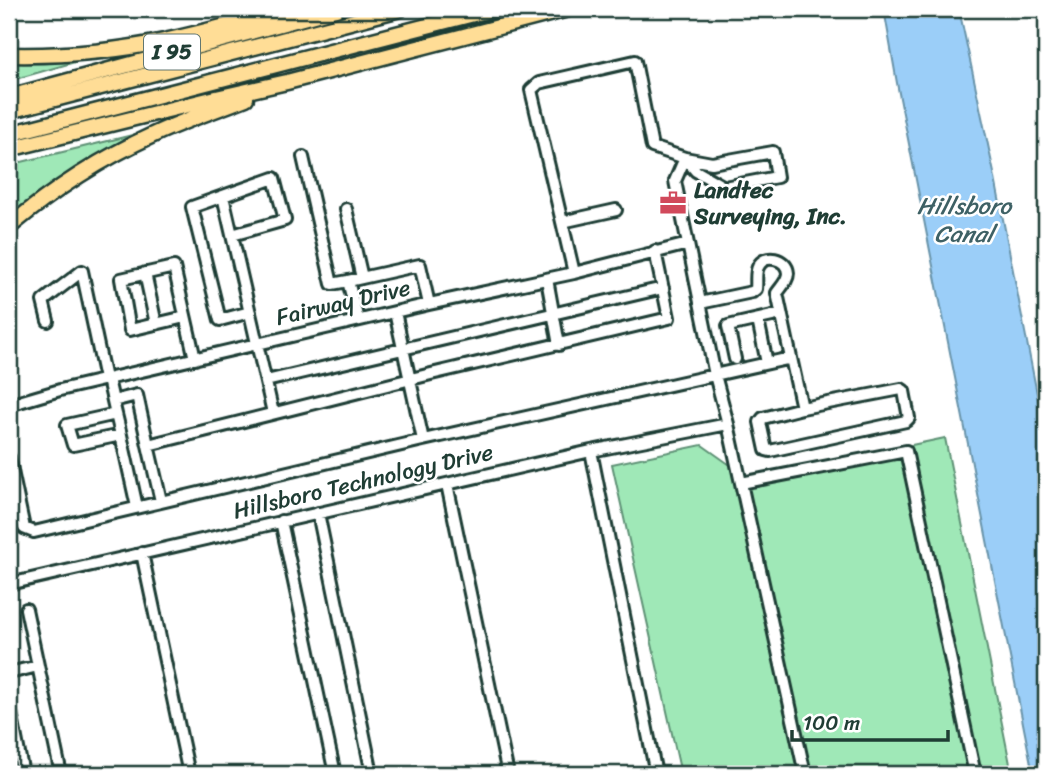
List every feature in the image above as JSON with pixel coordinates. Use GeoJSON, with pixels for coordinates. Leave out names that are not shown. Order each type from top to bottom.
{"type":"FeatureCollection","features":[{"type":"Feature","properties":{"kind":"highway"},"geometry":{"type":"LineString","coordinates":[[9,55],[60,54],[129,47],[187,36],[290,9]]}},
{"type":"Feature","properties":{"kind":"highway","name":"I 95"},"geometry":{"type":"LineString","coordinates":[[9,97],[335,9]]}},
{"type":"Feature","properties":{"kind":"highway"},"geometry":{"type":"LineString","coordinates":[[9,111],[400,9]]}},
{"type":"Feature","properties":{"kind":"highway"},"geometry":{"type":"LineString","coordinates":[[9,134],[493,9]]}},
{"type":"Feature","properties":{"kind":"highway","name":"I 95"},"geometry":{"type":"LineString","coordinates":[[9,149],[287,82],[568,9]]}},
{"type":"Feature","properties":{"kind":"highway"},"geometry":{"type":"LineString","coordinates":[[9,226],[66,183],[121,151],[176,125],[287,82]]}},
{"type":"Feature","properties":{"kind":"street"},"geometry":{"type":"LineString","coordinates":[[574,273],[531,90],[539,83],[635,61],[652,147],[685,158],[712,163],[773,152],[777,177],[724,187],[696,171],[685,158]]}},
{"type":"Feature","properties":{"kind":"street"},"geometry":{"type":"LineString","coordinates":[[303,157],[332,284],[420,265],[429,304]]}},
{"type":"Feature","properties":{"kind":"street"},"geometry":{"type":"LineString","coordinates":[[685,158],[676,181],[688,244],[805,774]]}},
{"type":"Feature","properties":{"kind":"street"},"geometry":{"type":"LineString","coordinates":[[232,235],[285,220],[274,178],[192,207],[220,320],[250,312]]}},
{"type":"Feature","properties":{"kind":"street"},"geometry":{"type":"LineString","coordinates":[[223,196],[273,414]]}},
{"type":"Feature","properties":{"kind":"street"},"geometry":{"type":"LineString","coordinates":[[346,209],[362,278]]}},
{"type":"Feature","properties":{"kind":"street"},"geometry":{"type":"LineString","coordinates":[[562,222],[615,210]]}},
{"type":"Feature","properties":{"kind":"street","name":"Fairway Drive"},"geometry":{"type":"LineString","coordinates":[[9,405],[60,390],[358,320],[574,273],[688,244]]}},
{"type":"Feature","properties":{"kind":"street"},"geometry":{"type":"LineString","coordinates":[[148,445],[669,318],[655,251]]}},
{"type":"Feature","properties":{"kind":"street"},"geometry":{"type":"LineString","coordinates":[[700,303],[752,292],[756,289],[760,263],[766,259],[782,262],[788,274],[777,293],[802,408]]}},
{"type":"Feature","properties":{"kind":"street"},"geometry":{"type":"LineString","coordinates":[[185,317],[130,330],[121,279],[174,267],[195,359]]}},
{"type":"Feature","properties":{"kind":"street"},"geometry":{"type":"LineString","coordinates":[[48,321],[43,301],[82,271],[137,507]]}},
{"type":"Feature","properties":{"kind":"street"},"geometry":{"type":"LineString","coordinates":[[145,274],[156,324]]}},
{"type":"Feature","properties":{"kind":"street"},"geometry":{"type":"LineString","coordinates":[[547,279],[559,345]]}},
{"type":"Feature","properties":{"kind":"street"},"geometry":{"type":"LineString","coordinates":[[348,281],[358,320]]}},
{"type":"Feature","properties":{"kind":"street"},"geometry":{"type":"LineString","coordinates":[[266,381],[663,288]]}},
{"type":"Feature","properties":{"kind":"street"},"geometry":{"type":"LineString","coordinates":[[395,312],[423,440]]}},
{"type":"Feature","properties":{"kind":"street"},"geometry":{"type":"LineString","coordinates":[[735,359],[728,326],[781,314]]}},
{"type":"Feature","properties":{"kind":"street"},"geometry":{"type":"LineString","coordinates":[[758,320],[767,363]]}},
{"type":"Feature","properties":{"kind":"street"},"geometry":{"type":"LineString","coordinates":[[9,457],[24,528],[34,532],[423,440],[791,358]]}},
{"type":"Feature","properties":{"kind":"street"},"geometry":{"type":"LineString","coordinates":[[901,389],[904,391],[909,418],[906,421],[766,450],[760,422],[763,418],[802,408],[901,389]]}},
{"type":"Feature","properties":{"kind":"street"},"geometry":{"type":"LineString","coordinates":[[113,401],[137,395],[161,501]]}},
{"type":"Feature","properties":{"kind":"street"},"geometry":{"type":"LineString","coordinates":[[116,414],[67,425],[73,445],[121,435]]}},
{"type":"Feature","properties":{"kind":"street","name":"Hillsboro Technology Drive"},"geometry":{"type":"LineString","coordinates":[[9,584],[447,484],[728,424]]}},
{"type":"Feature","properties":{"kind":"street"},"geometry":{"type":"LineString","coordinates":[[741,483],[906,451],[975,774]]}},
{"type":"Feature","properties":{"kind":"street"},"geometry":{"type":"LineString","coordinates":[[591,452],[656,774]]}},
{"type":"Feature","properties":{"kind":"street"},"geometry":{"type":"LineString","coordinates":[[447,484],[508,774]]}},
{"type":"Feature","properties":{"kind":"street"},"geometry":{"type":"LineString","coordinates":[[318,513],[372,774]]}},
{"type":"Feature","properties":{"kind":"street"},"geometry":{"type":"LineString","coordinates":[[281,521],[335,774]]}},
{"type":"Feature","properties":{"kind":"street"},"geometry":{"type":"LineString","coordinates":[[142,553],[189,774]]}},
{"type":"Feature","properties":{"kind":"street"},"geometry":{"type":"LineString","coordinates":[[26,609],[61,774]]}},
{"type":"Feature","properties":{"kind":"street"},"geometry":{"type":"LineString","coordinates":[[9,673],[38,666]]}},
{"type":"Feature","properties":{"kind":"street"},"geometry":{"type":"LineString","coordinates":[[9,702],[23,774]]}},
{"type":"Feature","properties":{"kind":"green space"},"geometry":{"type":"Polygon","coordinates":[[[89,58],[9,81],[9,60],[89,58]]]}},
{"type":"Feature","properties":{"kind":"green space"},"geometry":{"type":"Polygon","coordinates":[[[141,133],[143,136],[9,221],[9,165],[141,133]]]}},
{"type":"Feature","properties":{"kind":"green space"},"geometry":{"type":"Polygon","coordinates":[[[945,438],[1012,774],[681,774],[612,464],[702,445],[750,479],[945,438]]]}},
{"type":"Feature","properties":{"kind":"water","name":"Hillsboro Canal"},"geometry":{"type":"Polygon","coordinates":[[[884,9],[959,9],[994,173],[1046,440],[1046,774],[1033,774],[884,9]]]}},
{"type":"Feature","properties":{"kind":"place","name":"Landtec Surveying, Inc."},"geometry":{"type":"Point","coordinates":[673,203]}}]}
